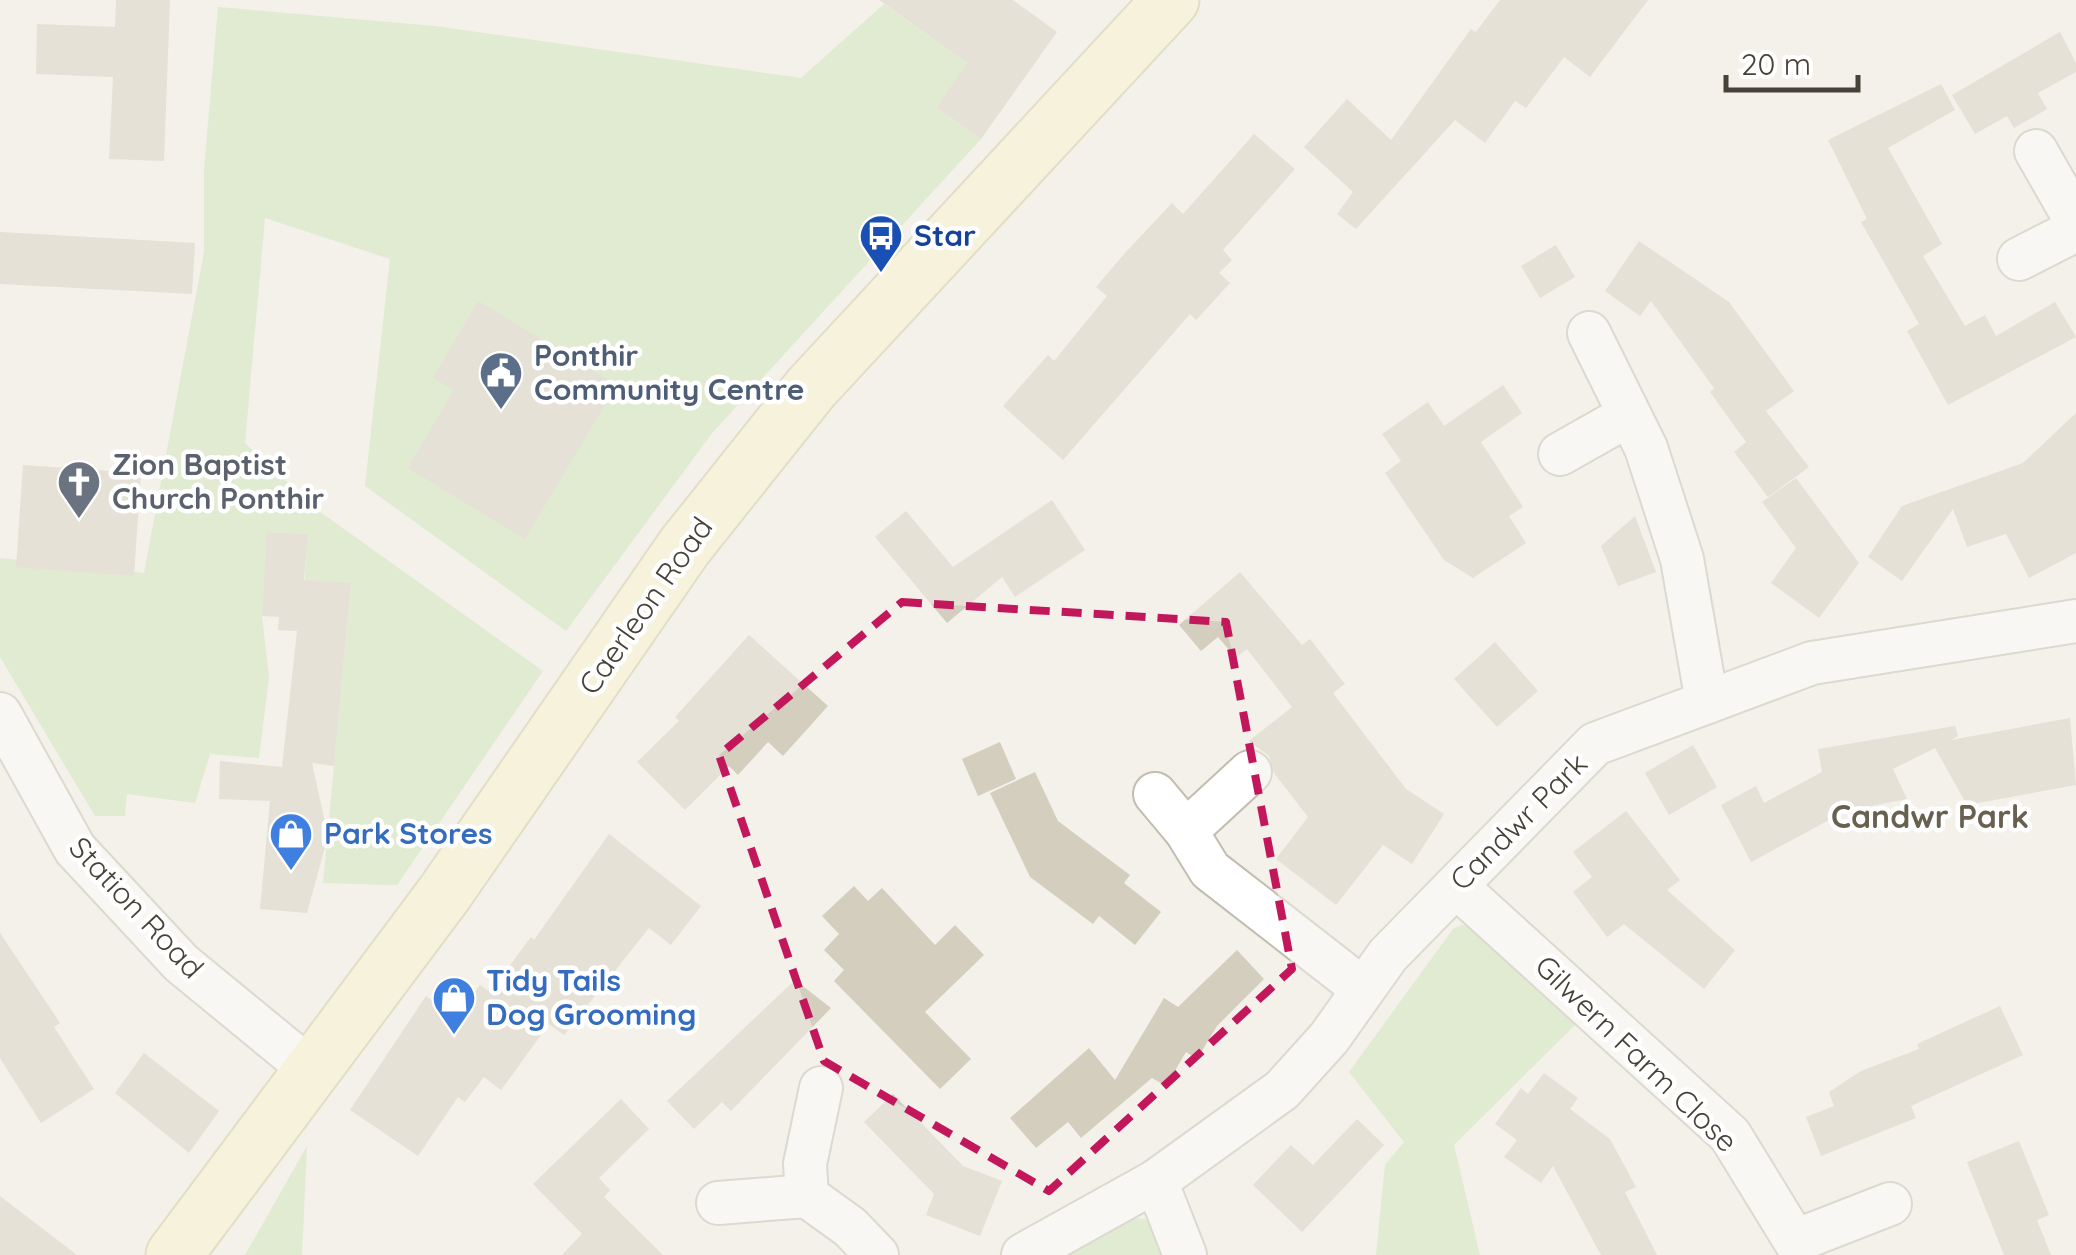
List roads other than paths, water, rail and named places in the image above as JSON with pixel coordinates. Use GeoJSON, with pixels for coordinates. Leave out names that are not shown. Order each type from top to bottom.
{"type":"FeatureCollection","features":[{"type":"Feature","properties":{"kind":"main road","name":"Caerleon Road"},"geometry":{"type":"LineString","coordinates":[[174,1255],[444,894],[685,546],[811,388],[1170,0]]}},
{"type":"Feature","properties":{"kind":"street"},"geometry":{"type":"LineString","coordinates":[[2036,151],[2076,220]]}},
{"type":"Feature","properties":{"kind":"street"},"geometry":{"type":"LineString","coordinates":[[2019,258],[2076,230]]}},
{"type":"Feature","properties":{"kind":"street"},"geometry":{"type":"LineString","coordinates":[[1589,333],[1646,448],[1682,559],[1708,702]]}},
{"type":"Feature","properties":{"kind":"street"},"geometry":{"type":"LineString","coordinates":[[1560,454],[1630,415]]}},
{"type":"Feature","properties":{"kind":"street","name":"Candwr Park"},"geometry":{"type":"LineString","coordinates":[[1023,1255],[1156,1181],[1282,1090],[1329,1038],[1388,955],[1596,744],[1812,663],[2076,621]]}},
{"type":"Feature","properties":{"kind":"street","name":"Station Road"},"geometry":{"type":"LineString","coordinates":[[0,714],[75,849],[181,962],[310,1069]]}},
{"type":"Feature","properties":{"kind":"street"},"geometry":{"type":"LineString","coordinates":[[1186,831],[1250,772]]}},
{"type":"Feature","properties":{"kind":"street"},"geometry":{"type":"LineString","coordinates":[[1155,794],[1186,831],[1210,870],[1363,989]]}},
{"type":"Feature","properties":{"kind":"street","name":"Gilwern Farm Close"},"geometry":{"type":"LineString","coordinates":[[1456,886],[1730,1135],[1790,1248],[1890,1204]]}},
{"type":"Feature","properties":{"kind":"street"},"geometry":{"type":"LineString","coordinates":[[807,1196],[804,1164],[821,1088]]}},
{"type":"Feature","properties":{"kind":"street"},"geometry":{"type":"LineString","coordinates":[[1156,1181],[1184,1255]]}},
{"type":"Feature","properties":{"kind":"street"},"geometry":{"type":"LineString","coordinates":[[718,1204],[807,1196],[850,1227],[877,1255]]}},
{"type":"Feature","properties":{"kind":"place","name":"Star"},"geometry":{"type":"Point","coordinates":[881,274]}},
{"type":"Feature","properties":{"kind":"place","name":"Ponthir Community Centre"},"geometry":{"type":"Point","coordinates":[501,411]}},
{"type":"Feature","properties":{"kind":"place","name":"Zion Baptist Church Ponthir"},"geometry":{"type":"Point","coordinates":[79,520]}},
{"type":"Feature","properties":{"kind":"place","name":"Park Stores"},"geometry":{"type":"Point","coordinates":[291,872]}},
{"type":"Feature","properties":{"kind":"place","name":"Tidy Tails Dog Grooming"},"geometry":{"type":"Point","coordinates":[454,1036]}},
{"type":"Feature","properties":{"kind":"district","name":"Candwr Park"},"geometry":{"type":"Point","coordinates":[1930,817]}}]}
